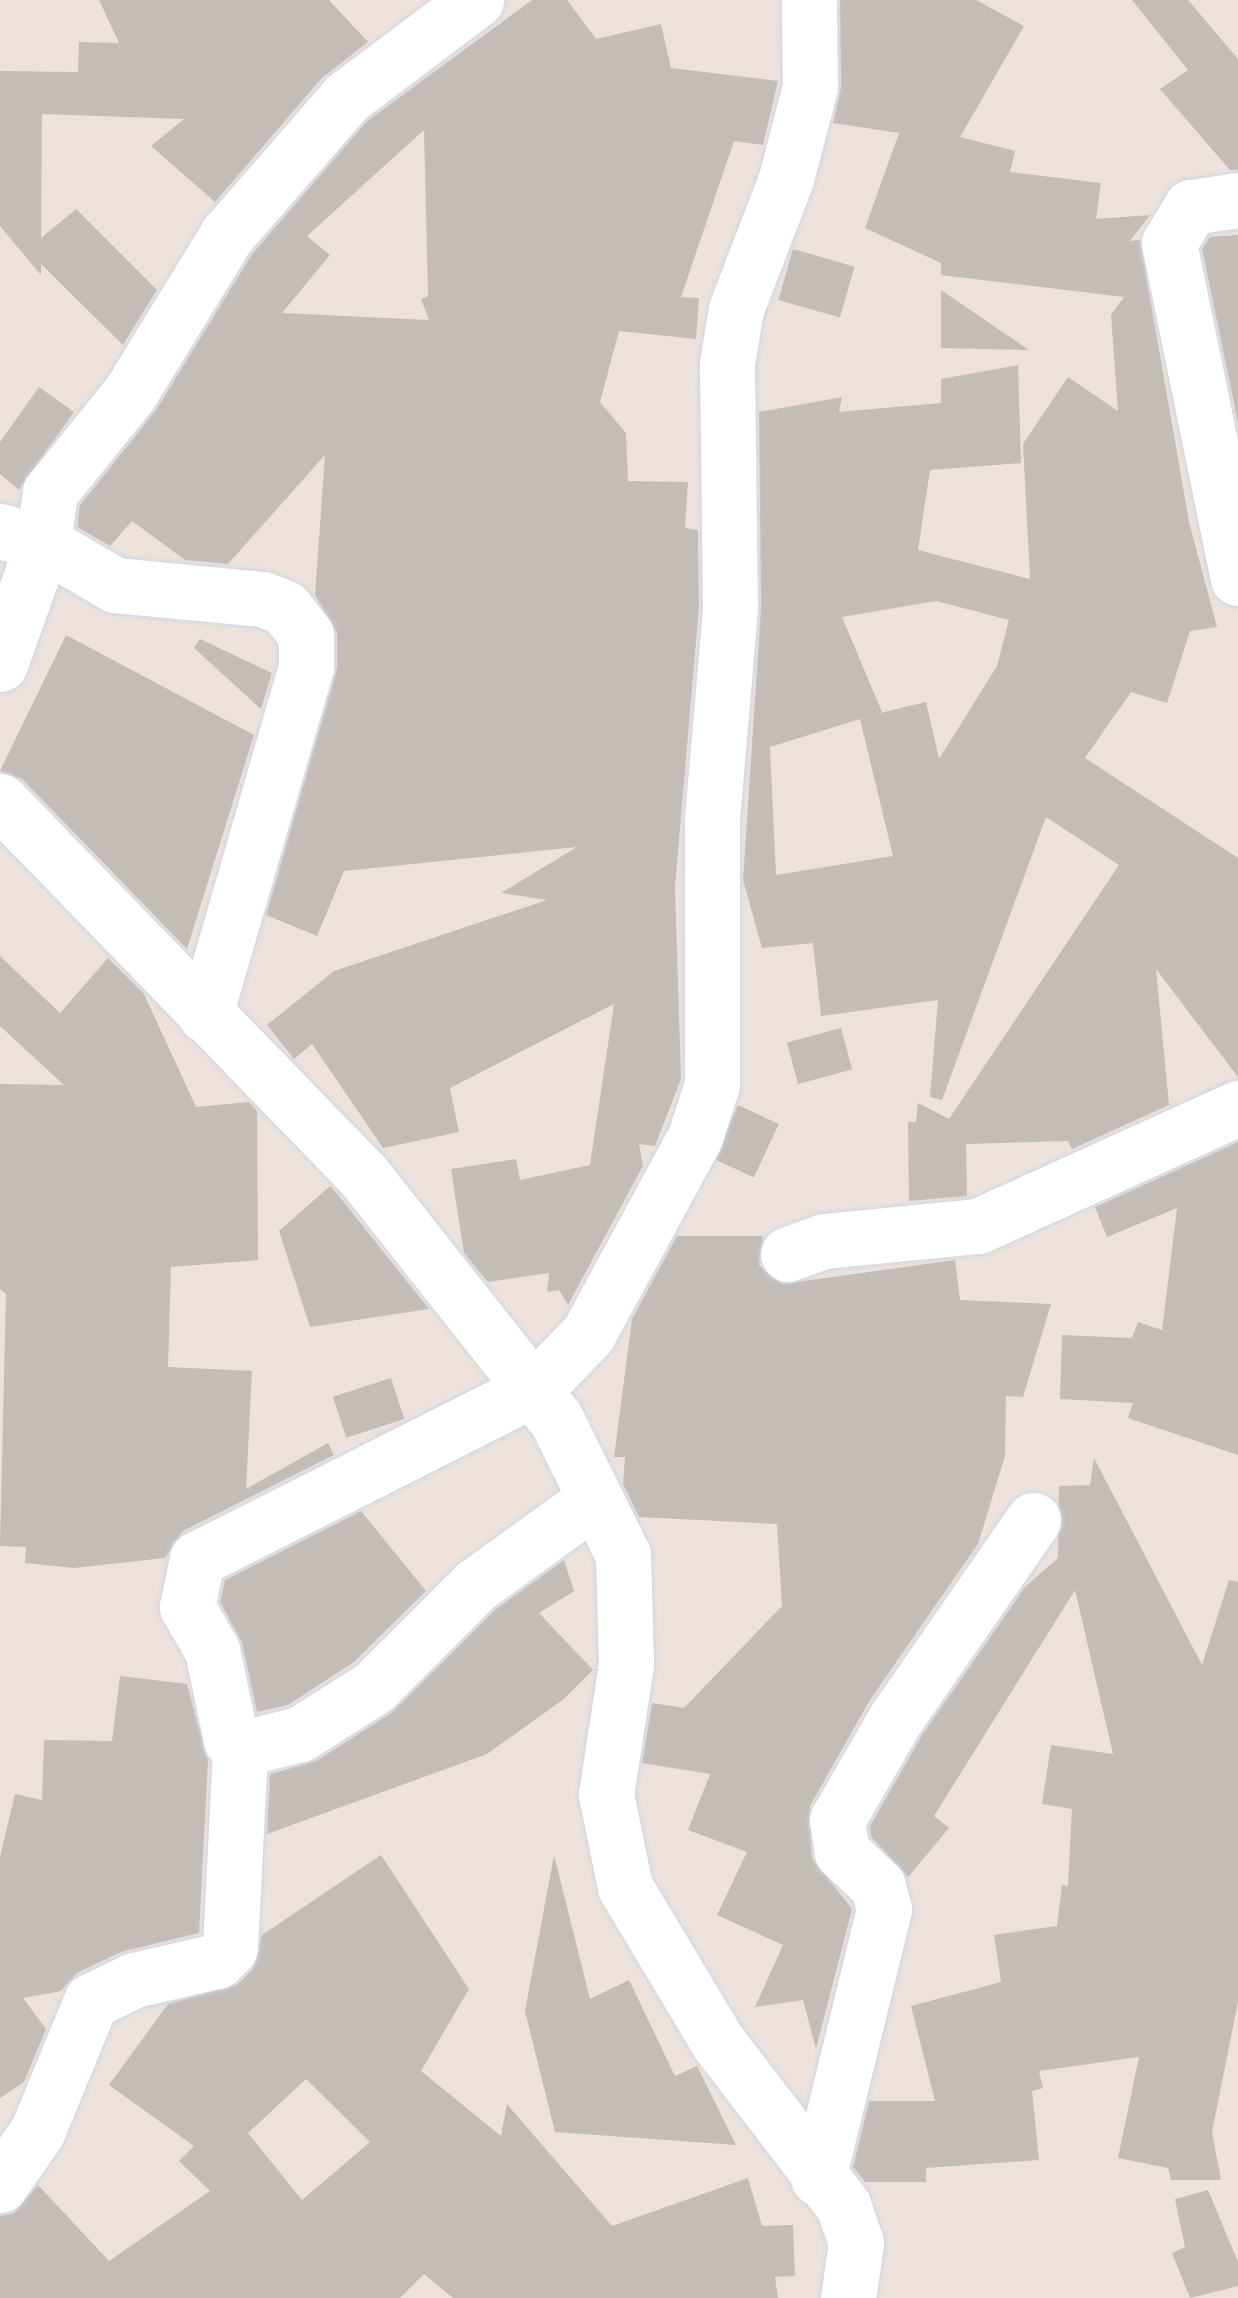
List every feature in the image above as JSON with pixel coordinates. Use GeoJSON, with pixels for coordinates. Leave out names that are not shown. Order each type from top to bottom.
{"type":"FeatureCollection","features":[{"type":"Feature","properties":{"kind":"street"},"geometry":{"type":"LineString","coordinates":[[0,664],[22,537],[50,492],[130,393],[280,165],[372,76],[476,0]]}},
{"type":"Feature","properties":{"kind":"street"},"geometry":{"type":"LineString","coordinates":[[0,2185],[38,2132],[91,2001],[134,1980],[217,1961],[230,1948],[240,1750],[231,1740],[212,1650],[187,1607],[197,1559],[536,1388],[588,1334],[695,1137],[712,1084],[712,819],[730,608],[726,362],[736,308],[786,179],[810,88],[809,0]]}},
{"type":"Feature","properties":{"kind":"street"},"geometry":{"type":"LineString","coordinates":[[1238,200],[1191,207],[1168,243],[1238,578]]}},
{"type":"Feature","properties":{"kind":"street"},"geometry":{"type":"LineString","coordinates":[[22,537],[115,585],[263,600],[286,608],[306,635],[306,667],[205,1015]]}},
{"type":"Feature","properties":{"kind":"street"},"geometry":{"type":"LineString","coordinates":[[0,800],[363,1175],[536,1388],[623,1555],[626,1664],[606,1794],[625,1888],[717,2041],[818,2178],[843,2205],[856,2243],[848,2298]]}},
{"type":"Feature","properties":{"kind":"street"},"geometry":{"type":"LineString","coordinates":[[788,1254],[824,1241],[978,1226],[1238,1108]]}},
{"type":"Feature","properties":{"kind":"street"},"geometry":{"type":"LineString","coordinates":[[240,1750],[300,1734],[374,1687],[476,1585],[594,1500]]}},
{"type":"Feature","properties":{"kind":"street"},"geometry":{"type":"LineString","coordinates":[[818,2178],[884,1908],[878,1886],[842,1852],[837,1820],[896,1718],[1033,1520]]}},
{"type":"Feature","properties":{"kind":"building"},"geometry":{"type":"Polygon","coordinates":[[[99,0],[329,0],[368,42],[322,78],[215,202],[151,146],[184,119],[42,114],[41,238],[76,209],[157,290],[123,345],[41,264],[41,275],[0,226],[0,71],[78,72],[79,42],[119,43],[99,0]]]}},
{"type":"Feature","properties":{"kind":"building"},"geometry":{"type":"Polygon","coordinates":[[[532,0],[567,0],[596,39],[661,24],[671,68],[778,81],[763,145],[734,141],[681,297],[699,298],[696,339],[619,331],[600,402],[626,433],[628,481],[688,482],[685,528],[698,530],[699,607],[675,887],[681,1079],[655,1146],[639,1144],[643,1166],[568,1305],[559,1290],[547,1292],[549,1273],[488,1282],[464,1253],[451,1169],[516,1159],[520,1180],[590,1165],[614,1004],[450,1088],[459,1132],[383,1148],[312,1044],[294,1059],[267,1025],[334,971],[547,900],[501,893],[577,847],[344,871],[317,936],[266,915],[337,668],[337,634],[315,595],[325,455],[228,564],[185,560],[132,521],[110,546],[77,527],[80,505],[156,410],[252,254],[367,121],[532,0]],[[424,130],[307,236],[330,255],[282,313],[429,320],[421,299],[428,296],[424,130]]]}},
{"type":"Feature","properties":{"kind":"building"},"geometry":{"type":"Polygon","coordinates":[[[840,0],[976,0],[1024,26],[960,137],[1015,151],[1010,172],[1101,183],[1096,219],[1150,215],[1130,241],[1140,240],[1189,522],[1217,627],[1190,631],[1167,703],[1131,692],[1085,758],[1238,858],[1238,1077],[1156,969],[1169,1105],[1072,1149],[1068,1141],[966,1144],[967,1196],[909,1201],[908,1122],[916,1122],[918,1103],[949,1119],[1119,865],[1046,817],[942,1100],[930,1097],[938,1000],[821,1016],[813,943],[762,948],[743,880],[761,608],[759,412],[842,397],[839,412],[941,403],[941,379],[1018,365],[1021,463],[930,470],[918,550],[1030,579],[1023,444],[1068,377],[1118,411],[1111,315],[1124,297],[941,275],[941,263],[865,228],[899,133],[833,123],[841,87],[840,0]],[[936,601],[842,617],[882,712],[876,714],[926,702],[939,759],[997,666],[1009,620],[936,601]],[[860,719],[770,747],[776,875],[893,856],[860,719]]]}},
{"type":"Feature","properties":{"kind":"building"},"geometry":{"type":"Polygon","coordinates":[[[1132,0],[1188,0],[1238,59],[1238,170],[1230,170],[1160,89],[1188,70],[1132,0]]]}},
{"type":"Feature","properties":{"kind":"building"},"geometry":{"type":"Polygon","coordinates":[[[1238,235],[1238,423],[1202,249],[1210,237],[1238,235]]]}},
{"type":"Feature","properties":{"kind":"building"},"geometry":{"type":"Polygon","coordinates":[[[793,249],[855,267],[840,318],[778,300],[793,249]]]}},
{"type":"Feature","properties":{"kind":"building"},"geometry":{"type":"Polygon","coordinates":[[[941,290],[1029,350],[941,348],[941,290]]]}},
{"type":"Feature","properties":{"kind":"building"},"geometry":{"type":"Polygon","coordinates":[[[39,387],[74,412],[19,490],[0,474],[0,442],[39,387]]]}},
{"type":"Feature","properties":{"kind":"building"},"geometry":{"type":"Polygon","coordinates":[[[66,635],[254,735],[187,949],[22,779],[0,771],[66,635]]]}},
{"type":"Feature","properties":{"kind":"building"},"geometry":{"type":"Polygon","coordinates":[[[200,639],[272,673],[261,709],[194,648],[200,639]]]}},
{"type":"Feature","properties":{"kind":"building"},"geometry":{"type":"Polygon","coordinates":[[[0,956],[60,1013],[108,958],[144,994],[196,1107],[249,1102],[257,1111],[258,1260],[171,1267],[168,1367],[252,1371],[246,1489],[328,1443],[334,1455],[183,1531],[165,1558],[74,1568],[25,1563],[26,1547],[0,1546],[6,1294],[0,1289],[0,1084],[64,1085],[0,1026],[0,956]]]}},
{"type":"Feature","properties":{"kind":"building"},"geometry":{"type":"Polygon","coordinates":[[[841,1028],[852,1070],[798,1084],[787,1042],[841,1028]]]}},
{"type":"Feature","properties":{"kind":"building"},"geometry":{"type":"Polygon","coordinates":[[[738,1105],[779,1124],[754,1177],[713,1158],[738,1105]]]}},
{"type":"Feature","properties":{"kind":"building"},"geometry":{"type":"Polygon","coordinates":[[[1238,1142],[1238,1455],[1128,1418],[1133,1403],[1060,1399],[1062,1335],[1132,1338],[1138,1322],[1162,1330],[1177,1208],[1107,1237],[1095,1207],[1238,1142]]]}},
{"type":"Feature","properties":{"kind":"building"},"geometry":{"type":"Polygon","coordinates":[[[330,1186],[429,1309],[310,1327],[279,1231],[330,1186]]]}},
{"type":"Feature","properties":{"kind":"building"},"geometry":{"type":"Polygon","coordinates":[[[677,1236],[763,1236],[759,1265],[782,1284],[955,1260],[960,1300],[1051,1304],[1023,1397],[1006,1396],[1005,1456],[978,1544],[870,1700],[810,1806],[812,1858],[852,1909],[816,2049],[803,2000],[755,2007],[783,1945],[717,1915],[747,1852],[688,1830],[710,1774],[642,1763],[652,1703],[684,1708],[782,1606],[777,1524],[639,1517],[623,1484],[625,1457],[614,1457],[632,1319],[677,1236]]]}},
{"type":"Feature","properties":{"kind":"building"},"geometry":{"type":"Polygon","coordinates":[[[391,1378],[404,1419],[346,1438],[333,1397],[391,1378]]]}},
{"type":"Feature","properties":{"kind":"building"},"geometry":{"type":"Polygon","coordinates":[[[1094,1458],[1202,1665],[1229,1580],[1238,1582],[1238,2002],[1212,2132],[1221,2180],[1171,2180],[1168,2168],[1118,2158],[1139,2057],[1039,2071],[1043,2088],[1032,2091],[1039,2160],[926,2168],[926,2182],[865,2182],[853,2167],[869,2101],[935,2101],[911,2006],[1001,1982],[994,1935],[1057,1926],[1062,1885],[1068,1886],[1072,1809],[1042,1804],[1051,1745],[1113,1754],[1075,1590],[934,1816],[949,1828],[908,1877],[871,1837],[870,1826],[922,1735],[1025,1587],[1058,1558],[1059,1486],[1090,1485],[1094,1458]]]}},
{"type":"Feature","properties":{"kind":"building"},"geometry":{"type":"Polygon","coordinates":[[[361,1511],[426,1591],[354,1662],[288,1705],[257,1712],[242,1643],[220,1602],[225,1580],[361,1511]]]}},
{"type":"Feature","properties":{"kind":"building"},"geometry":{"type":"Polygon","coordinates":[[[564,1560],[574,1591],[539,1613],[593,1670],[564,1699],[487,1754],[267,1834],[270,1774],[316,1761],[391,1713],[496,1609],[564,1560]]]}},
{"type":"Feature","properties":{"kind":"building"},"geometry":{"type":"Polygon","coordinates":[[[120,1676],[187,1684],[208,1761],[199,1933],[121,1952],[77,1973],[61,1991],[23,1998],[46,2029],[24,2082],[0,2098],[0,1857],[15,1794],[42,1800],[44,1740],[112,1741],[120,1676]]]}},
{"type":"Feature","properties":{"kind":"building"},"geometry":{"type":"Polygon","coordinates":[[[381,1855],[469,1989],[421,2071],[501,2136],[507,2104],[612,2226],[748,2178],[762,2226],[793,2225],[795,2276],[775,2277],[778,2298],[453,2298],[424,2274],[400,2298],[0,2298],[0,2216],[14,2213],[38,2185],[109,2261],[210,2191],[179,2161],[194,2146],[109,2085],[168,2004],[238,1984],[253,1969],[262,1935],[381,1855]],[[306,2079],[248,2133],[302,2200],[370,2142],[306,2079]]]}},
{"type":"Feature","properties":{"kind":"building"},"geometry":{"type":"Polygon","coordinates":[[[554,1855],[590,1999],[629,1980],[675,2076],[697,2066],[736,2145],[555,2132],[525,2011],[554,1855]]]}},
{"type":"Feature","properties":{"kind":"building"},"geometry":{"type":"Polygon","coordinates":[[[1208,2190],[1238,2262],[1238,2286],[1190,2298],[1172,2253],[1185,2247],[1175,2199],[1208,2190]]]}}]}
